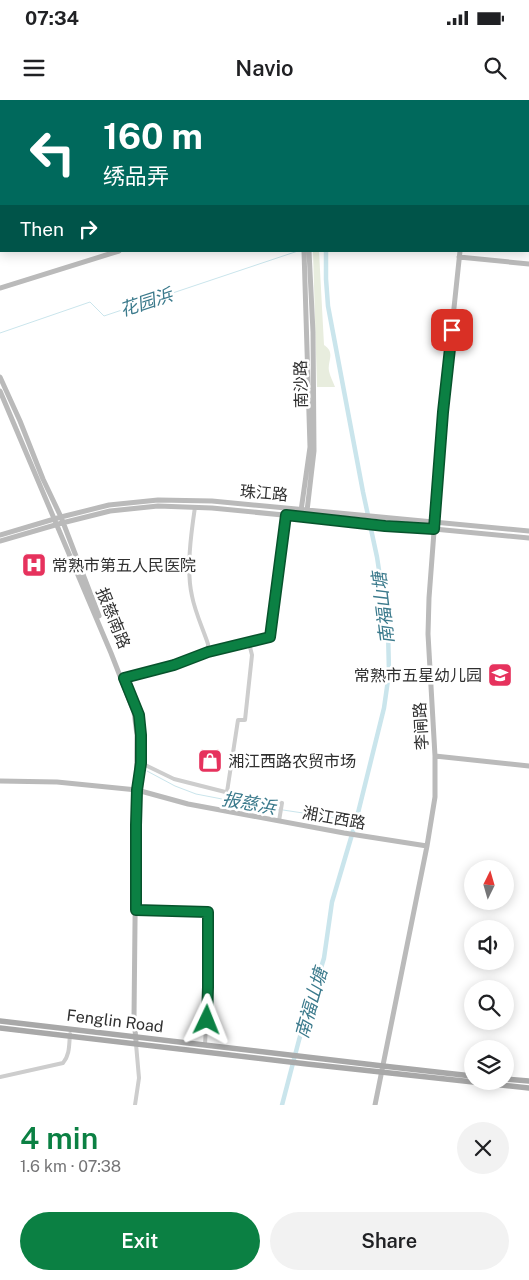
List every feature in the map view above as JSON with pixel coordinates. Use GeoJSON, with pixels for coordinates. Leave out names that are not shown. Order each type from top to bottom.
{"type":"FeatureCollection","features":[{"type":"Feature","properties":{"kind":"main road","name":"Fenglin Road"},"geometry":{"type":"LineString","coordinates":[[0,1021],[70,1033],[285,1058]]}},
{"type":"Feature","properties":{"kind":"main road","name":"Fenglin Road"},"geometry":{"type":"LineString","coordinates":[[0,1028],[70,1033]]}},
{"type":"Feature","properties":{"kind":"main road","name":"Fenglin Road"},"geometry":{"type":"LineString","coordinates":[[136,1041],[205,1046],[285,1058]]}},
{"type":"Feature","properties":{"kind":"main road"},"geometry":{"type":"LineString","coordinates":[[285,1058],[529,1088]]}},
{"type":"Feature","properties":{"kind":"main road"},"geometry":{"type":"LineString","coordinates":[[383,1069],[464,1075]]}},
{"type":"Feature","properties":{"kind":"main road"},"geometry":{"type":"LineString","coordinates":[[514,1080],[529,1082]]}},
{"type":"Feature","properties":{"kind":"street"},"geometry":{"type":"LineString","coordinates":[[0,288],[116,252]]}},
{"type":"Feature","properties":{"kind":"street","name":"南沙路"},"geometry":{"type":"LineString","coordinates":[[300,516],[310,447],[307,252]]}},
{"type":"Feature","properties":{"kind":"street","name":"南沙路"},"geometry":{"type":"LineString","coordinates":[[306,517],[314,451],[313,332],[307,252]]}},
{"type":"Feature","properties":{"kind":"street"},"geometry":{"type":"LineString","coordinates":[[460,254],[529,264]]}},
{"type":"Feature","properties":{"kind":"street","name":"李闸路"},"geometry":{"type":"LineString","coordinates":[[375,1105],[427,846],[434,796],[435,756],[428,634],[429,598],[443,412],[460,254]]}},
{"type":"Feature","properties":{"kind":"street","name":"报慈南路"},"geometry":{"type":"LineString","coordinates":[[0,377],[62,520],[139,715],[141,763],[137,790]]}},
{"type":"Feature","properties":{"kind":"street","name":"报慈南路"},"geometry":{"type":"LineString","coordinates":[[0,390],[134,712],[137,735],[134,1000],[138,1078],[135,1105]]}},
{"type":"Feature","properties":{"kind":"street","name":"珠江路"},"geometry":{"type":"LineString","coordinates":[[0,536],[55,522],[109,505],[158,500],[212,501],[529,531]]}},
{"type":"Feature","properties":{"kind":"street","name":"珠江路"},"geometry":{"type":"LineString","coordinates":[[62,520],[110,511],[158,506],[195,507],[529,538]]}},
{"type":"Feature","properties":{"kind":"street"},"geometry":{"type":"LineString","coordinates":[[195,507],[190,552],[192,596],[208,644],[208,652]]}},
{"type":"Feature","properties":{"kind":"street"},"geometry":{"type":"LineString","coordinates":[[124,678],[174,665],[208,652],[270,637],[286,515]]}},
{"type":"Feature","properties":{"kind":"street","name":"珠江路"},"geometry":{"type":"LineString","coordinates":[[0,541],[55,522]]}},
{"type":"Feature","properties":{"kind":"street"},"geometry":{"type":"LineString","coordinates":[[227,792],[238,720],[245,720],[252,656],[249,643]]}},
{"type":"Feature","properties":{"kind":"street"},"geometry":{"type":"LineString","coordinates":[[435,756],[529,766]]}},
{"type":"Feature","properties":{"kind":"street"},"geometry":{"type":"LineString","coordinates":[[141,763],[174,780],[245,797],[282,802],[280,821]]}},
{"type":"Feature","properties":{"kind":"street","name":"湘江西路"},"geometry":{"type":"LineString","coordinates":[[0,781],[57,782],[137,790],[188,804],[361,836],[427,846]]}},
{"type":"Feature","properties":{"kind":"street"},"geometry":{"type":"LineString","coordinates":[[136,910],[208,912],[208,987],[205,1046]]}},
{"type":"Feature","properties":{"kind":"street"},"geometry":{"type":"LineString","coordinates":[[0,1077],[63,1063],[68,1052],[70,1033]]}},
{"type":"Feature","properties":{"kind":"shaded area"},"geometry":{"type":"Polygon","coordinates":[[[313,252],[319,252],[324,345],[330,351],[329,371],[335,387],[317,387],[313,252]]]}},
{"type":"Feature","properties":{"kind":"waterway","name":"花园浜"},"geometry":{"type":"LineString","coordinates":[[0,333],[90,302],[104,316],[295,252]]}},
{"type":"Feature","properties":{"kind":"waterway","name":"南福山塘"},"geometry":{"type":"LineString","coordinates":[[282,1105],[299,1040],[324,958],[332,902],[356,821],[384,708],[389,673],[388,629],[377,557],[328,306],[326,252]]}},
{"type":"Feature","properties":{"kind":"waterway","name":"报慈浜"},"geometry":{"type":"LineString","coordinates":[[147,771],[175,786],[196,794],[279,810]]}},
{"type":"Feature","properties":{"kind":"waterway","name":"报慈浜"},"geometry":{"type":"LineString","coordinates":[[283,810],[356,821]]}},
{"type":"Feature","properties":{"kind":"place","name":"常熟市第五人民医院"},"geometry":{"type":"Point","coordinates":[34,565]}},
{"type":"Feature","properties":{"kind":"place","name":"常熟市五星幼儿园"},"geometry":{"type":"Point","coordinates":[500,675]}},
{"type":"Feature","properties":{"kind":"place","name":"湘江西路农贸市场"},"geometry":{"type":"Point","coordinates":[210,761]}},
{"type":"Feature","properties":{"kind":"route"},"geometry":{"type":"LineString","coordinates":[[207,1020],[208,912],[136,910],[136,825],[137,790],[141,763],[141,735],[139,715],[124,678],[174,665],[208,652],[270,637],[286,515],[385,526],[434,529],[443,412],[452,330]]}}]}
